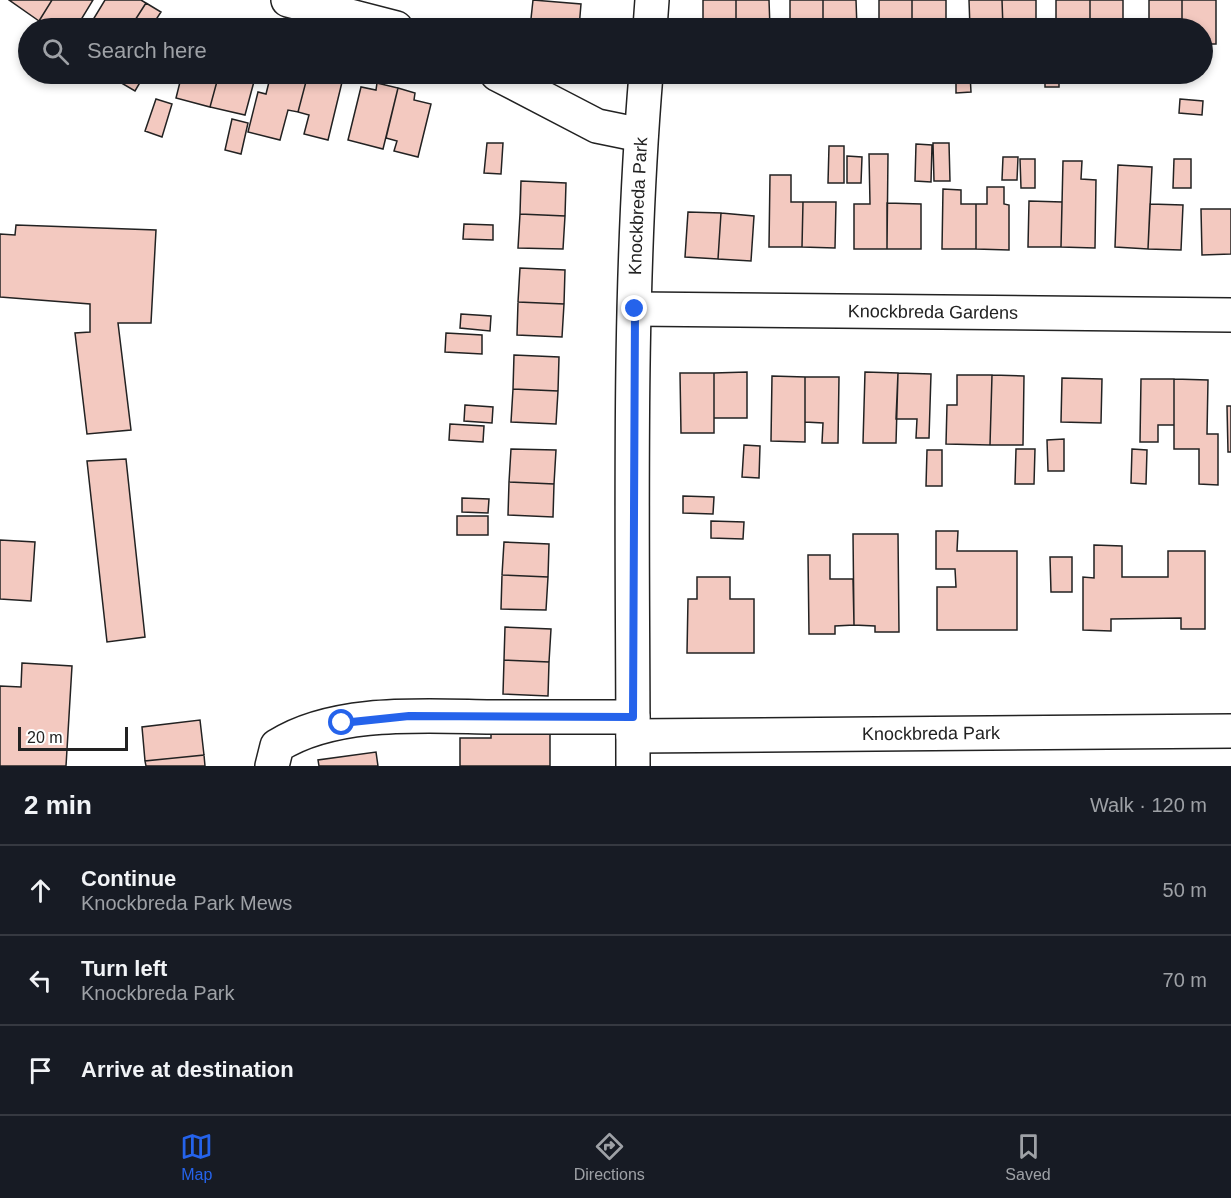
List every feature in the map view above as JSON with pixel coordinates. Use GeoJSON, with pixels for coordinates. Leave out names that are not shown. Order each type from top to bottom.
{"type":"FeatureCollection","features":[{"type":"Feature","properties":{"kind":"street"},"geometry":{"type":"LineString","coordinates":[[288,0],[357,18]]}},
{"type":"Feature","properties":{"kind":"street"},"geometry":{"type":"LineString","coordinates":[[651,18],[652,0]]}},
{"type":"Feature","properties":{"kind":"street"},"geometry":{"type":"LineString","coordinates":[[516,84],[597,126],[641,135]]}},
{"type":"Feature","properties":{"kind":"street","name":"Knockbreda Park"},"geometry":{"type":"LineString","coordinates":[[645,84],[641,135],[635,309],[633,740],[1231,731]]}},
{"type":"Feature","properties":{"kind":"street","name":"Knockbreda Gardens"},"geometry":{"type":"LineString","coordinates":[[635,309],[1231,315]]}},
{"type":"Feature","properties":{"kind":"street"},"geometry":{"type":"LineString","coordinates":[[272,766],[277,746],[295,735],[342,723],[409,716],[633,740]]}},
{"type":"Feature","properties":{"kind":"building"},"geometry":{"type":"Polygon","coordinates":[[[9,0],[52,0],[41,18],[35,18],[9,0]]]}},
{"type":"Feature","properties":{"kind":"building"},"geometry":{"type":"Polygon","coordinates":[[[52,0],[93,0],[82,18],[41,18],[52,0]]]}},
{"type":"Feature","properties":{"kind":"building"},"geometry":{"type":"Polygon","coordinates":[[[105,0],[141,0],[146,3],[136,18],[94,18],[105,0]]]}},
{"type":"Feature","properties":{"kind":"building"},"geometry":{"type":"Polygon","coordinates":[[[533,0],[581,4],[580,18],[531,18],[533,0]]]}},
{"type":"Feature","properties":{"kind":"building"},"geometry":{"type":"Polygon","coordinates":[[[703,0],[736,0],[736,18],[703,18],[703,0]]]}},
{"type":"Feature","properties":{"kind":"building"},"geometry":{"type":"Polygon","coordinates":[[[736,0],[769,0],[770,18],[736,18],[736,0]]]}},
{"type":"Feature","properties":{"kind":"building"},"geometry":{"type":"Polygon","coordinates":[[[790,0],[823,0],[823,18],[790,18],[790,0]]]}},
{"type":"Feature","properties":{"kind":"building"},"geometry":{"type":"Polygon","coordinates":[[[823,0],[856,0],[857,18],[823,18],[823,0]]]}},
{"type":"Feature","properties":{"kind":"building"},"geometry":{"type":"Polygon","coordinates":[[[879,0],[912,0],[912,18],[879,18],[879,0]]]}},
{"type":"Feature","properties":{"kind":"building"},"geometry":{"type":"Polygon","coordinates":[[[912,0],[946,0],[946,18],[912,18],[912,0]]]}},
{"type":"Feature","properties":{"kind":"building"},"geometry":{"type":"Polygon","coordinates":[[[969,0],[1002,0],[1003,18],[970,18],[969,0]]]}},
{"type":"Feature","properties":{"kind":"building"},"geometry":{"type":"Polygon","coordinates":[[[1002,0],[1036,0],[1036,18],[1003,18],[1002,0]]]}},
{"type":"Feature","properties":{"kind":"building"},"geometry":{"type":"Polygon","coordinates":[[[1056,0],[1090,0],[1090,18],[1056,18],[1056,0]]]}},
{"type":"Feature","properties":{"kind":"building"},"geometry":{"type":"Polygon","coordinates":[[[1090,0],[1123,0],[1123,18],[1090,18],[1090,0]]]}},
{"type":"Feature","properties":{"kind":"building"},"geometry":{"type":"Polygon","coordinates":[[[1149,0],[1182,0],[1182,18],[1149,18],[1149,0]]]}},
{"type":"Feature","properties":{"kind":"building"},"geometry":{"type":"Polygon","coordinates":[[[1182,0],[1216,0],[1216,44],[1213,44],[1213,18],[1182,18],[1182,0]]]}},
{"type":"Feature","properties":{"kind":"building"},"geometry":{"type":"Polygon","coordinates":[[[146,3],[161,12],[157,18],[136,18],[146,3]]]}},
{"type":"Feature","properties":{"kind":"building"},"geometry":{"type":"Polygon","coordinates":[[[123,84],[139,84],[135,91],[123,84]]]}},
{"type":"Feature","properties":{"kind":"building"},"geometry":{"type":"Polygon","coordinates":[[[180,84],[216,84],[210,107],[176,98],[180,84]]]}},
{"type":"Feature","properties":{"kind":"building"},"geometry":{"type":"Polygon","coordinates":[[[216,84],[253,84],[245,115],[210,107],[216,84]]]}},
{"type":"Feature","properties":{"kind":"building"},"geometry":{"type":"Polygon","coordinates":[[[268,84],[305,84],[298,112],[288,110],[280,140],[248,132],[258,92],[266,94],[268,84]]]}},
{"type":"Feature","properties":{"kind":"building"},"geometry":{"type":"Polygon","coordinates":[[[305,84],[342,84],[328,140],[304,134],[309,115],[298,112],[305,84]]]}},
{"type":"Feature","properties":{"kind":"building"},"geometry":{"type":"Polygon","coordinates":[[[377,84],[398,88],[383,149],[348,140],[361,87],[376,90],[377,84]]]}},
{"type":"Feature","properties":{"kind":"building"},"geometry":{"type":"Polygon","coordinates":[[[956,84],[971,84],[971,92],[956,93],[956,84]]]}},
{"type":"Feature","properties":{"kind":"building"},"geometry":{"type":"Polygon","coordinates":[[[1045,84],[1059,84],[1059,87],[1045,87],[1045,84]]]}},
{"type":"Feature","properties":{"kind":"building"},"geometry":{"type":"Polygon","coordinates":[[[398,88],[415,93],[414,100],[431,104],[418,157],[394,151],[397,141],[386,138],[398,88]]]}},
{"type":"Feature","properties":{"kind":"building"},"geometry":{"type":"Polygon","coordinates":[[[156,99],[172,104],[162,137],[145,131],[156,99]]]}},
{"type":"Feature","properties":{"kind":"building"},"geometry":{"type":"Polygon","coordinates":[[[1180,99],[1203,101],[1202,115],[1179,113],[1180,99]]]}},
{"type":"Feature","properties":{"kind":"building"},"geometry":{"type":"Polygon","coordinates":[[[232,119],[248,123],[241,154],[225,150],[232,119]]]}},
{"type":"Feature","properties":{"kind":"building"},"geometry":{"type":"Polygon","coordinates":[[[487,143],[503,143],[501,174],[484,173],[487,143]]]}},
{"type":"Feature","properties":{"kind":"building"},"geometry":{"type":"Polygon","coordinates":[[[933,143],[949,143],[950,181],[934,181],[933,143]]]}},
{"type":"Feature","properties":{"kind":"building"},"geometry":{"type":"Polygon","coordinates":[[[916,144],[932,145],[931,182],[915,181],[916,144]]]}},
{"type":"Feature","properties":{"kind":"building"},"geometry":{"type":"Polygon","coordinates":[[[829,146],[844,146],[844,183],[828,183],[829,146]]]}},
{"type":"Feature","properties":{"kind":"building"},"geometry":{"type":"Polygon","coordinates":[[[869,154],[888,154],[887,249],[854,249],[854,204],[870,204],[869,154]]]}},
{"type":"Feature","properties":{"kind":"building"},"geometry":{"type":"Polygon","coordinates":[[[847,156],[862,157],[861,183],[847,183],[847,156]]]}},
{"type":"Feature","properties":{"kind":"building"},"geometry":{"type":"Polygon","coordinates":[[[1003,157],[1018,157],[1017,180],[1002,180],[1003,157]]]}},
{"type":"Feature","properties":{"kind":"building"},"geometry":{"type":"Polygon","coordinates":[[[1020,159],[1035,159],[1035,188],[1021,188],[1020,159]]]}},
{"type":"Feature","properties":{"kind":"building"},"geometry":{"type":"Polygon","coordinates":[[[1174,159],[1191,159],[1191,188],[1173,188],[1174,159]]]}},
{"type":"Feature","properties":{"kind":"building"},"geometry":{"type":"Polygon","coordinates":[[[1063,161],[1082,161],[1081,179],[1096,180],[1095,248],[1061,247],[1063,161]]]}},
{"type":"Feature","properties":{"kind":"building"},"geometry":{"type":"Polygon","coordinates":[[[1118,165],[1152,167],[1148,249],[1115,247],[1118,165]]]}},
{"type":"Feature","properties":{"kind":"building"},"geometry":{"type":"Polygon","coordinates":[[[770,175],[791,175],[791,202],[803,202],[802,247],[769,247],[770,175]]]}},
{"type":"Feature","properties":{"kind":"building"},"geometry":{"type":"Polygon","coordinates":[[[521,181],[566,183],[565,216],[520,214],[521,181]]]}},
{"type":"Feature","properties":{"kind":"building"},"geometry":{"type":"Polygon","coordinates":[[[987,187],[1004,187],[1004,204],[1009,205],[1009,250],[976,249],[976,204],[987,204],[987,187]]]}},
{"type":"Feature","properties":{"kind":"building"},"geometry":{"type":"Polygon","coordinates":[[[943,189],[961,190],[961,204],[976,204],[976,249],[942,249],[943,189]]]}},
{"type":"Feature","properties":{"kind":"building"},"geometry":{"type":"Polygon","coordinates":[[[1029,201],[1062,202],[1061,247],[1028,247],[1029,201]]]}},
{"type":"Feature","properties":{"kind":"building"},"geometry":{"type":"Polygon","coordinates":[[[803,202],[836,202],[835,248],[802,247],[803,202]]]}},
{"type":"Feature","properties":{"kind":"building"},"geometry":{"type":"Polygon","coordinates":[[[887,203],[921,204],[921,249],[887,249],[887,203]]]}},
{"type":"Feature","properties":{"kind":"building"},"geometry":{"type":"Polygon","coordinates":[[[1150,204],[1183,205],[1181,250],[1148,249],[1150,204]]]}},
{"type":"Feature","properties":{"kind":"building"},"geometry":{"type":"Polygon","coordinates":[[[1201,209],[1231,209],[1231,254],[1202,255],[1201,209]]]}},
{"type":"Feature","properties":{"kind":"building"},"geometry":{"type":"Polygon","coordinates":[[[688,212],[721,213],[718,259],[685,257],[688,212]]]}},
{"type":"Feature","properties":{"kind":"building"},"geometry":{"type":"Polygon","coordinates":[[[721,213],[754,216],[751,261],[718,259],[721,213]]]}},
{"type":"Feature","properties":{"kind":"building"},"geometry":{"type":"Polygon","coordinates":[[[520,214],[565,216],[563,249],[518,248],[520,214]]]}},
{"type":"Feature","properties":{"kind":"building"},"geometry":{"type":"Polygon","coordinates":[[[464,224],[493,225],[493,240],[463,239],[464,224]]]}},
{"type":"Feature","properties":{"kind":"building"},"geometry":{"type":"Polygon","coordinates":[[[16,225],[156,230],[151,323],[118,323],[131,430],[87,434],[75,333],[90,332],[90,304],[0,297],[0,234],[15,235],[16,225]]]}},
{"type":"Feature","properties":{"kind":"building"},"geometry":{"type":"Polygon","coordinates":[[[520,268],[565,270],[564,304],[518,302],[520,268]]]}},
{"type":"Feature","properties":{"kind":"building"},"geometry":{"type":"Polygon","coordinates":[[[518,302],[564,304],[562,337],[517,335],[518,302]]]}},
{"type":"Feature","properties":{"kind":"building"},"geometry":{"type":"Polygon","coordinates":[[[461,314],[491,316],[490,331],[460,328],[461,314]]]}},
{"type":"Feature","properties":{"kind":"building"},"geometry":{"type":"Polygon","coordinates":[[[446,333],[482,335],[482,354],[445,352],[446,333]]]}},
{"type":"Feature","properties":{"kind":"building"},"geometry":{"type":"Polygon","coordinates":[[[514,355],[559,357],[558,391],[513,389],[514,355]]]}},
{"type":"Feature","properties":{"kind":"building"},"geometry":{"type":"Polygon","coordinates":[[[747,372],[747,418],[714,418],[714,373],[747,372]]]}},
{"type":"Feature","properties":{"kind":"building"},"geometry":{"type":"Polygon","coordinates":[[[865,372],[898,373],[896,443],[863,443],[865,372]]]}},
{"type":"Feature","properties":{"kind":"building"},"geometry":{"type":"Polygon","coordinates":[[[680,373],[714,373],[714,433],[681,433],[680,373]]]}},
{"type":"Feature","properties":{"kind":"building"},"geometry":{"type":"Polygon","coordinates":[[[898,373],[931,374],[929,438],[916,438],[917,419],[896,419],[898,373]]]}},
{"type":"Feature","properties":{"kind":"building"},"geometry":{"type":"Polygon","coordinates":[[[957,375],[992,375],[990,445],[946,444],[947,405],[957,405],[957,375]]]}},
{"type":"Feature","properties":{"kind":"building"},"geometry":{"type":"Polygon","coordinates":[[[992,375],[1024,376],[1023,445],[990,445],[992,375]]]}},
{"type":"Feature","properties":{"kind":"building"},"geometry":{"type":"Polygon","coordinates":[[[772,376],[805,377],[805,442],[771,441],[772,376]]]}},
{"type":"Feature","properties":{"kind":"building"},"geometry":{"type":"Polygon","coordinates":[[[805,377],[839,377],[838,443],[822,443],[823,423],[805,422],[805,377]]]}},
{"type":"Feature","properties":{"kind":"building"},"geometry":{"type":"Polygon","coordinates":[[[1062,378],[1102,379],[1101,423],[1061,422],[1062,378]]]}},
{"type":"Feature","properties":{"kind":"building"},"geometry":{"type":"Polygon","coordinates":[[[1141,379],[1174,379],[1174,425],[1158,425],[1158,442],[1140,442],[1141,379]]]}},
{"type":"Feature","properties":{"kind":"building"},"geometry":{"type":"Polygon","coordinates":[[[1174,379],[1208,380],[1207,434],[1218,434],[1218,485],[1199,484],[1199,449],[1174,449],[1174,379]]]}},
{"type":"Feature","properties":{"kind":"building"},"geometry":{"type":"Polygon","coordinates":[[[513,389],[558,391],[556,424],[511,422],[513,389]]]}},
{"type":"Feature","properties":{"kind":"building"},"geometry":{"type":"Polygon","coordinates":[[[465,405],[493,407],[492,423],[464,421],[465,405]]]}},
{"type":"Feature","properties":{"kind":"building"},"geometry":{"type":"Polygon","coordinates":[[[1227,406],[1231,406],[1231,452],[1228,452],[1227,406]]]}},
{"type":"Feature","properties":{"kind":"building"},"geometry":{"type":"Polygon","coordinates":[[[450,424],[484,426],[483,442],[449,440],[450,424]]]}},
{"type":"Feature","properties":{"kind":"building"},"geometry":{"type":"Polygon","coordinates":[[[1064,439],[1064,471],[1048,471],[1047,440],[1064,439]]]}},
{"type":"Feature","properties":{"kind":"building"},"geometry":{"type":"Polygon","coordinates":[[[744,445],[760,446],[759,478],[742,477],[744,445]]]}},
{"type":"Feature","properties":{"kind":"building"},"geometry":{"type":"Polygon","coordinates":[[[511,449],[556,450],[554,484],[509,482],[511,449]]]}},
{"type":"Feature","properties":{"kind":"building"},"geometry":{"type":"Polygon","coordinates":[[[1016,449],[1035,449],[1034,484],[1015,484],[1016,449]]]}},
{"type":"Feature","properties":{"kind":"building"},"geometry":{"type":"Polygon","coordinates":[[[1132,449],[1147,450],[1146,484],[1131,483],[1132,449]]]}},
{"type":"Feature","properties":{"kind":"building"},"geometry":{"type":"Polygon","coordinates":[[[927,450],[942,450],[942,486],[926,486],[927,450]]]}},
{"type":"Feature","properties":{"kind":"building"},"geometry":{"type":"Polygon","coordinates":[[[126,459],[145,637],[107,642],[87,461],[126,459]]]}},
{"type":"Feature","properties":{"kind":"building"},"geometry":{"type":"Polygon","coordinates":[[[509,482],[554,484],[553,517],[508,515],[509,482]]]}},
{"type":"Feature","properties":{"kind":"building"},"geometry":{"type":"Polygon","coordinates":[[[683,496],[714,497],[713,514],[683,513],[683,496]]]}},
{"type":"Feature","properties":{"kind":"building"},"geometry":{"type":"Polygon","coordinates":[[[462,498],[489,499],[488,513],[462,512],[462,498]]]}},
{"type":"Feature","properties":{"kind":"building"},"geometry":{"type":"Polygon","coordinates":[[[457,516],[488,516],[488,535],[457,535],[457,516]]]}},
{"type":"Feature","properties":{"kind":"building"},"geometry":{"type":"Polygon","coordinates":[[[711,521],[744,522],[743,539],[711,538],[711,521]]]}},
{"type":"Feature","properties":{"kind":"building"},"geometry":{"type":"Polygon","coordinates":[[[936,531],[958,531],[957,551],[1017,551],[1017,630],[937,630],[937,587],[956,587],[955,569],[936,569],[936,531]]]}},
{"type":"Feature","properties":{"kind":"building"},"geometry":{"type":"Polygon","coordinates":[[[853,534],[898,534],[899,632],[875,632],[875,626],[854,625],[853,534]]]}},
{"type":"Feature","properties":{"kind":"building"},"geometry":{"type":"Polygon","coordinates":[[[0,540],[35,542],[31,601],[0,599],[0,540]]]}},
{"type":"Feature","properties":{"kind":"building"},"geometry":{"type":"Polygon","coordinates":[[[504,542],[549,544],[548,577],[502,575],[504,542]]]}},
{"type":"Feature","properties":{"kind":"building"},"geometry":{"type":"Polygon","coordinates":[[[1094,545],[1122,546],[1122,577],[1168,577],[1168,551],[1205,551],[1205,629],[1181,629],[1181,618],[1111,619],[1111,631],[1083,630],[1083,577],[1094,578],[1094,545]]]}},
{"type":"Feature","properties":{"kind":"building"},"geometry":{"type":"Polygon","coordinates":[[[808,555],[830,555],[830,579],[853,579],[854,625],[835,626],[835,634],[809,634],[808,555]]]}},
{"type":"Feature","properties":{"kind":"building"},"geometry":{"type":"Polygon","coordinates":[[[1050,557],[1072,557],[1072,592],[1051,592],[1050,557]]]}},
{"type":"Feature","properties":{"kind":"building"},"geometry":{"type":"Polygon","coordinates":[[[502,575],[548,577],[546,610],[501,609],[502,575]]]}},
{"type":"Feature","properties":{"kind":"building"},"geometry":{"type":"Polygon","coordinates":[[[697,577],[730,577],[730,599],[754,599],[754,653],[687,653],[688,599],[697,599],[697,577]]]}},
{"type":"Feature","properties":{"kind":"building"},"geometry":{"type":"Polygon","coordinates":[[[505,627],[551,629],[549,662],[504,660],[505,627]]]}},
{"type":"Feature","properties":{"kind":"building"},"geometry":{"type":"Polygon","coordinates":[[[504,660],[549,662],[548,696],[503,694],[504,660]]]}},
{"type":"Feature","properties":{"kind":"building"},"geometry":{"type":"Polygon","coordinates":[[[22,663],[72,666],[66,766],[0,766],[0,686],[21,687],[22,663]]]}},
{"type":"Feature","properties":{"kind":"building"},"geometry":{"type":"Polygon","coordinates":[[[200,720],[204,755],[145,761],[142,727],[200,720]]]}},
{"type":"Feature","properties":{"kind":"building"},"geometry":{"type":"Polygon","coordinates":[[[491,730],[550,732],[550,766],[460,766],[460,738],[491,738],[491,730]]]}},
{"type":"Feature","properties":{"kind":"building"},"geometry":{"type":"Polygon","coordinates":[[[376,752],[378,766],[319,766],[318,760],[376,752]]]}},
{"type":"Feature","properties":{"kind":"building"},"geometry":{"type":"Polygon","coordinates":[[[204,755],[205,766],[146,766],[145,761],[204,755]]]}},
{"type":"Feature","properties":{"kind":"route"},"geometry":{"type":"LineString","coordinates":[[342,723],[409,716],[633,717],[635,309]]}}]}
